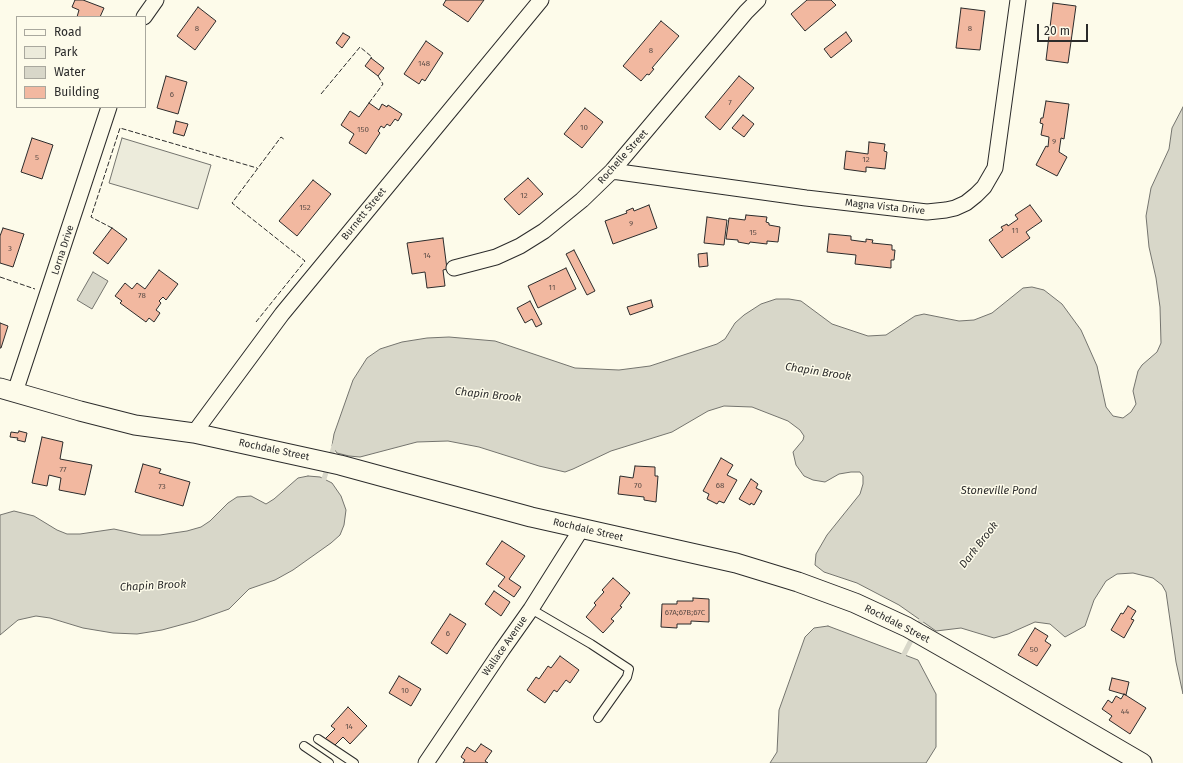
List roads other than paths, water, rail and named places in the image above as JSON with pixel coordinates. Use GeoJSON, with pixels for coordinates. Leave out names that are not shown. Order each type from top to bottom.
{"type":"FeatureCollection","features":[{"type":"Feature","properties":{"kind":"street"},"geometry":{"type":"LineString","coordinates":[[145,16],[156,0]]}},
{"type":"Feature","properties":{"kind":"street","name":"Burnett Street"},"geometry":{"type":"LineString","coordinates":[[194,433],[282,314],[540,0]]}},
{"type":"Feature","properties":{"kind":"street","name":"Rochelle Street"},"geometry":{"type":"LineString","coordinates":[[454,268],[496,257],[520,246],[544,231],[582,200],[612,171],[746,12],[758,0]]}},
{"type":"Feature","properties":{"kind":"street","name":"Magna Vista Drive"},"geometry":{"type":"LineString","coordinates":[[612,171],[806,198],[927,212],[955,208],[976,195],[984,186],[995,168],[1018,0]]}},
{"type":"Feature","properties":{"kind":"street","name":"Lorna Drive"},"geometry":{"type":"LineString","coordinates":[[8,390],[109,108]]}},
{"type":"Feature","properties":{"kind":"street","name":"Rochdale Street"},"geometry":{"type":"LineString","coordinates":[[8,390],[135,425],[194,433],[340,465],[531,517],[736,563],[798,582],[855,603],[914,631],[1142,763]]}},
{"type":"Feature","properties":{"kind":"street","name":"Wallace Avenue"},"geometry":{"type":"LineString","coordinates":[[426,763],[502,650],[531,610],[582,528]]}},
{"type":"Feature","properties":{"kind":"lane"},"geometry":{"type":"LineString","coordinates":[[531,610],[591,644],[629,669],[627,677],[598,718]]}},
{"type":"Feature","properties":{"kind":"lane"},"geometry":{"type":"LineString","coordinates":[[318,739],[354,763]]}},
{"type":"Feature","properties":{"kind":"lane"},"geometry":{"type":"LineString","coordinates":[[304,746],[330,763]]}},
{"type":"Feature","properties":{"kind":"water","name":"Stoneville Pond"},"geometry":{"type":"Polygon","coordinates":[[[1183,107],[1183,694],[1176,662],[1166,592],[1162,585],[1153,578],[1133,573],[1117,574],[1106,581],[1094,600],[1085,626],[1065,637],[1050,624],[1035,622],[1008,634],[994,638],[961,628],[936,631],[899,605],[857,583],[824,572],[815,565],[816,554],[827,535],[860,494],[863,484],[863,476],[860,472],[851,472],[839,474],[825,482],[813,480],[804,476],[796,465],[793,452],[803,440],[804,436],[800,430],[788,421],[752,407],[724,406],[708,411],[672,432],[611,451],[565,472],[539,466],[479,447],[448,441],[417,442],[360,457],[337,453],[332,446],[334,434],[353,380],[367,358],[380,349],[402,342],[427,338],[449,337],[495,341],[575,368],[619,370],[650,366],[717,344],[725,339],[735,323],[744,315],[761,304],[776,299],[801,301],[832,324],[868,336],[886,335],[915,316],[924,314],[959,321],[974,320],[992,313],[1023,288],[1032,287],[1044,290],[1062,304],[1081,330],[1097,366],[1106,407],[1113,416],[1123,418],[1131,412],[1136,404],[1133,391],[1138,371],[1142,365],[1157,352],[1161,343],[1160,307],[1156,278],[1149,247],[1146,216],[1151,188],[1169,149],[1172,128],[1183,107]]]}},
{"type":"Feature","properties":{"kind":"water"},"geometry":{"type":"Polygon","coordinates":[[[93,272],[108,281],[92,309],[77,300],[93,272]]]}},
{"type":"Feature","properties":{"kind":"water"},"geometry":{"type":"Polygon","coordinates":[[[308,476],[320,477],[332,483],[341,496],[346,510],[344,525],[340,535],[293,570],[275,580],[249,589],[229,609],[195,621],[162,630],[137,634],[113,633],[83,628],[50,618],[36,616],[18,620],[0,635],[0,515],[14,511],[34,516],[57,530],[67,534],[80,534],[114,529],[141,535],[160,535],[187,531],[201,527],[237,497],[251,496],[266,504],[298,478],[308,476]]]}},
{"type":"Feature","properties":{"kind":"water"},"geometry":{"type":"Polygon","coordinates":[[[828,626],[918,660],[936,694],[936,747],[926,763],[770,763],[777,752],[779,710],[805,637],[814,628],[828,626]]]}},
{"type":"Feature","properties":{"kind":"waterway","name":"Chapin Brook"},"geometry":{"type":"LineString","coordinates":[[330,458],[336,441]]}},
{"type":"Feature","properties":{"kind":"waterway","name":"Chapin Brook"},"geometry":{"type":"LineString","coordinates":[[322,485],[328,466]]}},
{"type":"Feature","properties":{"kind":"waterway","name":"Dark Brook"},"geometry":{"type":"LineString","coordinates":[[901,660],[924,615]]}}]}
